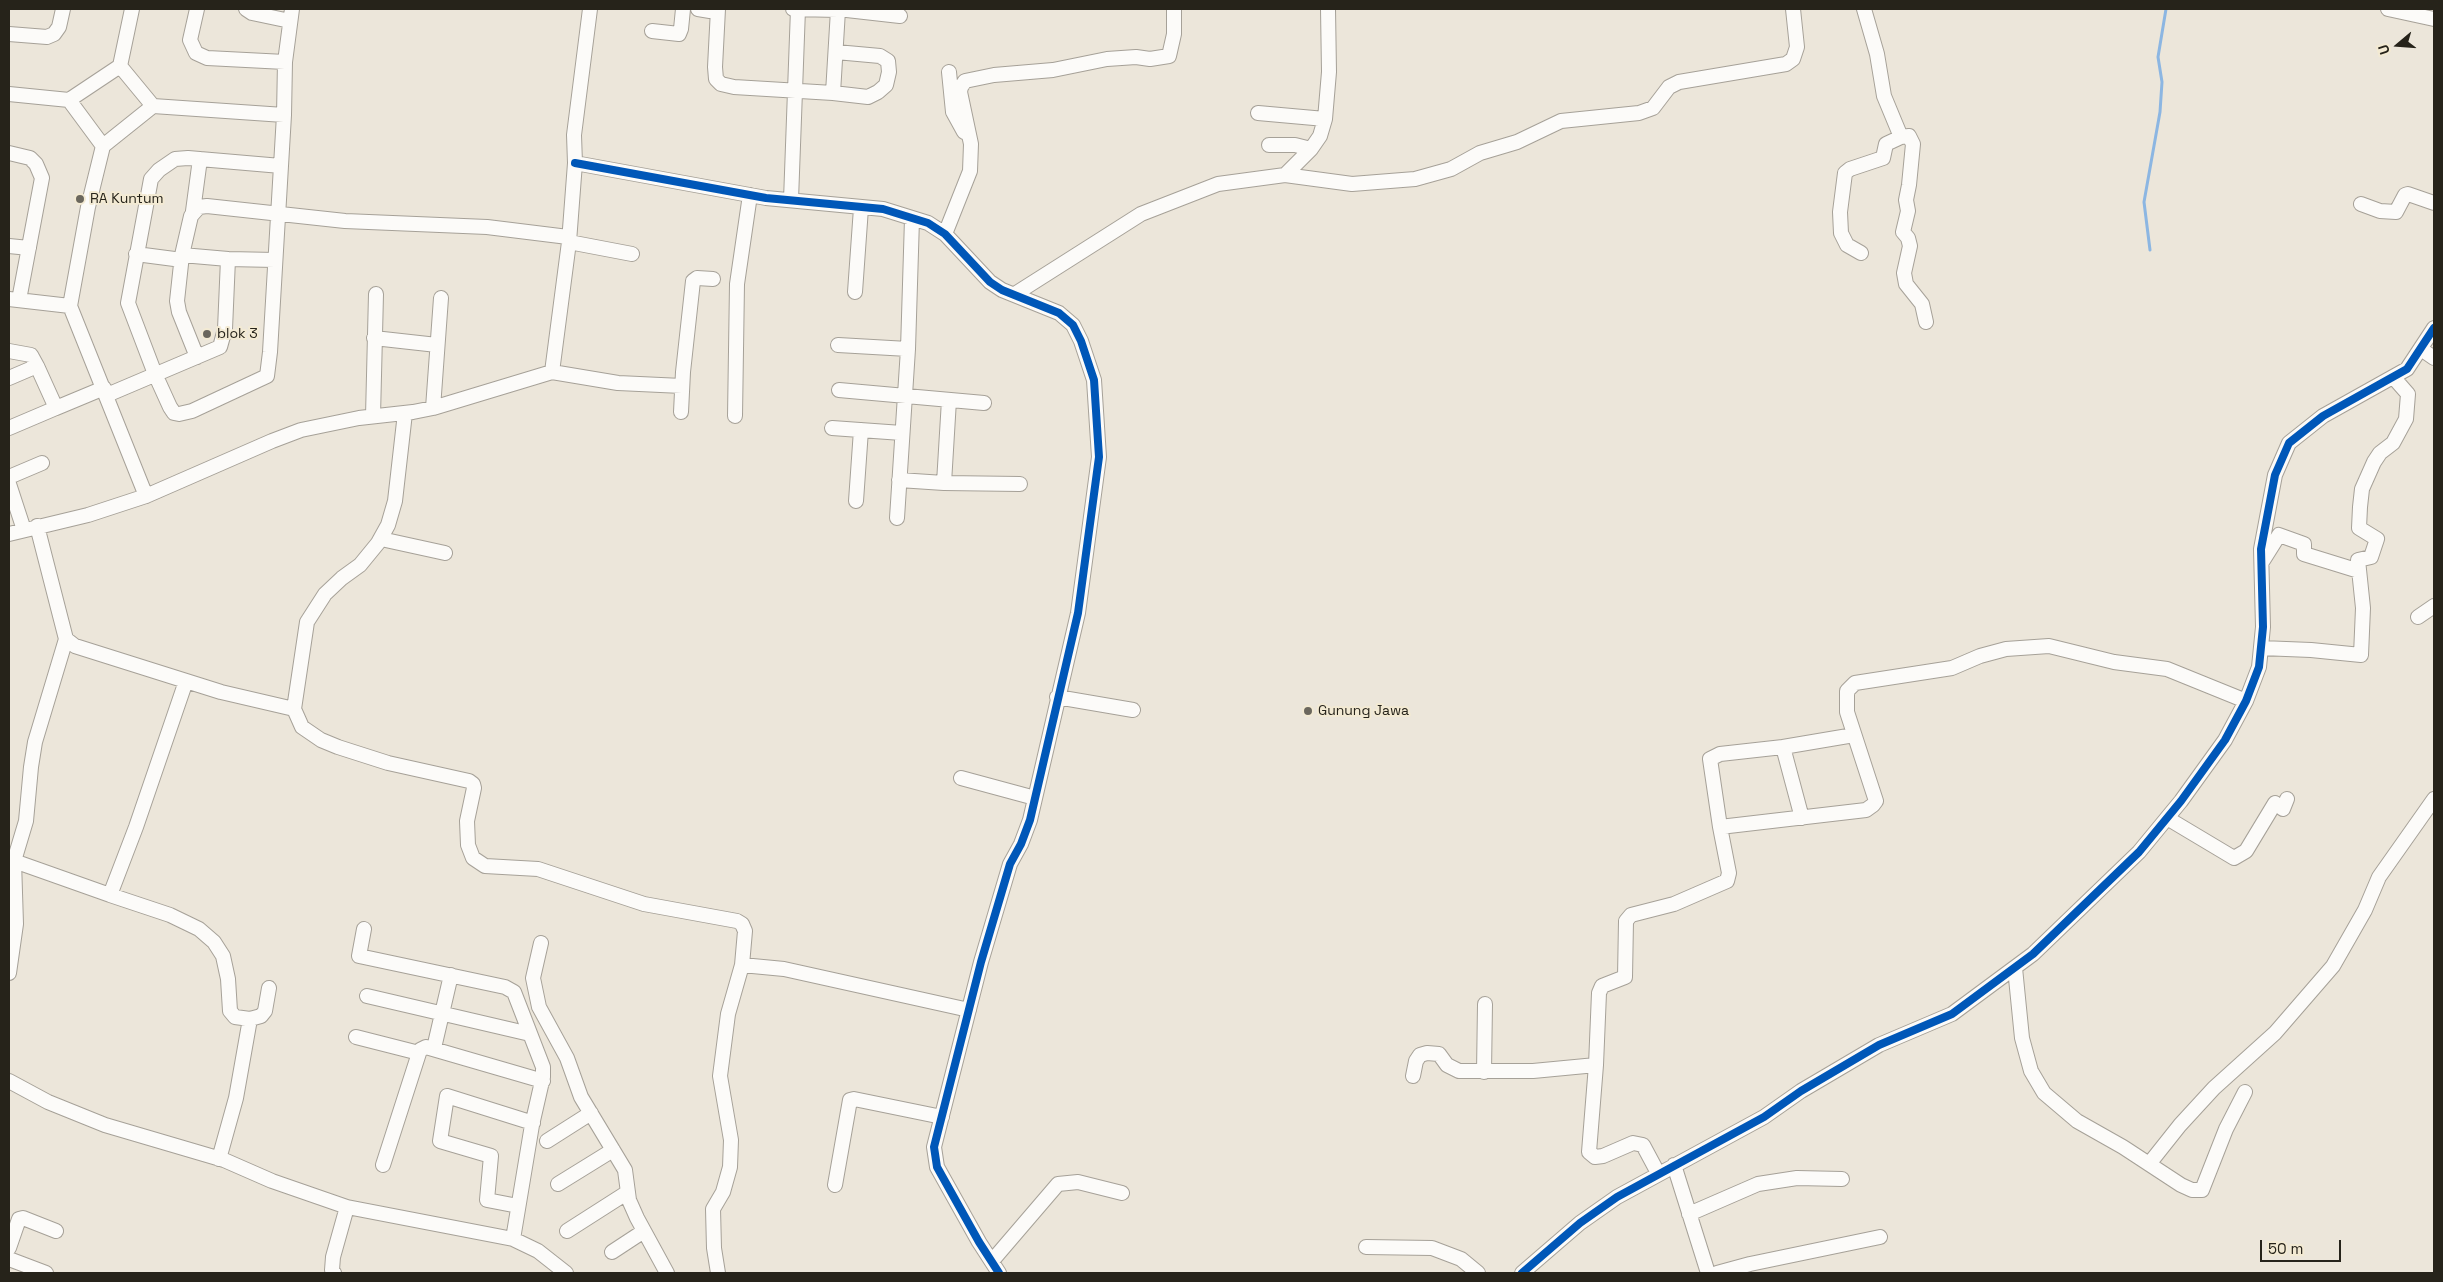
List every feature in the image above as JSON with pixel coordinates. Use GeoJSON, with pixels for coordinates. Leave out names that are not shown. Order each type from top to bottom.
{"type":"FeatureCollection","features":[{"type":"Feature","properties":{"kind":"street"},"geometry":{"type":"LineString","coordinates":[[9,34],[47,37],[54,34],[59,27],[62,9]]}},
{"type":"Feature","properties":{"kind":"street"},"geometry":{"type":"LineString","coordinates":[[9,94],[68,100],[120,66],[132,9]]}},
{"type":"Feature","properties":{"kind":"street"},"geometry":{"type":"LineString","coordinates":[[197,9],[190,40],[196,53],[207,58],[285,62]]}},
{"type":"Feature","properties":{"kind":"street"},"geometry":{"type":"LineString","coordinates":[[246,9],[252,13],[291,15],[285,62],[284,115],[281,166],[278,215],[275,260],[270,352],[266,376],[192,411],[179,414],[174,413],[155,374],[128,303],[151,179],[159,170],[175,159],[200,159],[281,166]]}},
{"type":"Feature","properties":{"kind":"street"},"geometry":{"type":"LineString","coordinates":[[552,372],[569,240],[575,163],[574,135],[590,9]]}},
{"type":"Feature","properties":{"kind":"street"},"geometry":{"type":"LineString","coordinates":[[652,31],[679,34],[683,9]]}},
{"type":"Feature","properties":{"kind":"street"},"geometry":{"type":"LineString","coordinates":[[698,9],[710,11],[714,9]]}},
{"type":"Feature","properties":{"kind":"street"},"geometry":{"type":"LineString","coordinates":[[718,9],[715,68],[716,79],[721,84],[734,87],[868,97],[886,85],[889,72],[888,61],[880,56],[836,52]]}},
{"type":"Feature","properties":{"kind":"street"},"geometry":{"type":"LineString","coordinates":[[793,9],[838,10],[900,16]]}},
{"type":"Feature","properties":{"kind":"street"},"geometry":{"type":"LineString","coordinates":[[791,200],[798,9]]}},
{"type":"Feature","properties":{"kind":"street"},"geometry":{"type":"LineString","coordinates":[[945,234],[970,171],[971,144],[960,92],[960,87],[965,81],[994,75],[1053,70],[1108,59],[1136,57],[1150,59],[1169,56],[1174,34],[1174,9]]}},
{"type":"Feature","properties":{"kind":"street"},"geometry":{"type":"LineString","coordinates":[[1285,175],[1311,149],[1320,136],[1326,119],[1328,9]]}},
{"type":"Feature","properties":{"kind":"street"},"geometry":{"type":"LineString","coordinates":[[1015,294],[1141,214],[1218,184],[1285,175],[1352,184],[1415,179],[1451,169],[1480,153],[1517,142],[1561,121],[1639,113],[1653,108],[1670,87],[1679,82],[1786,64],[1793,59],[1797,47],[1793,9]]}},
{"type":"Feature","properties":{"kind":"street"},"geometry":{"type":"LineString","coordinates":[[1864,9],[1877,54],[1884,96],[1901,138]]}},
{"type":"Feature","properties":{"kind":"street"},"geometry":{"type":"LineString","coordinates":[[2388,9],[2434,19]]}},
{"type":"Feature","properties":{"kind":"street"},"geometry":{"type":"LineString","coordinates":[[833,93],[838,10]]}},
{"type":"Feature","properties":{"kind":"street"},"geometry":{"type":"LineString","coordinates":[[120,66],[153,106]]}},
{"type":"Feature","properties":{"kind":"street"},"geometry":{"type":"LineString","coordinates":[[949,72],[953,112],[971,144]]}},
{"type":"Feature","properties":{"kind":"street"},"geometry":{"type":"LineString","coordinates":[[68,100],[103,146]]}},
{"type":"Feature","properties":{"kind":"street"},"geometry":{"type":"LineString","coordinates":[[146,496],[106,391],[70,306],[88,207],[103,146],[153,106],[284,115]]}},
{"type":"Feature","properties":{"kind":"street"},"geometry":{"type":"LineString","coordinates":[[1258,112],[1326,119]]}},
{"type":"Feature","properties":{"kind":"street"},"geometry":{"type":"LineString","coordinates":[[1861,253],[1847,245],[1841,233],[1840,212],[1845,173],[1850,169],[1883,158],[1889,141],[1909,136],[1913,144],[1906,200],[1908,211],[1904,232],[1910,246],[1904,273],[1906,284],[1922,304],[1926,322]]}},
{"type":"Feature","properties":{"kind":"street"},"geometry":{"type":"LineString","coordinates":[[1269,145],[1295,145],[1311,149]]}},
{"type":"Feature","properties":{"kind":"street"},"geometry":{"type":"LineString","coordinates":[[9,153],[30,158],[36,164],[42,178],[29,248],[14,300],[70,306]]}},
{"type":"Feature","properties":{"kind":"street"},"geometry":{"type":"LineString","coordinates":[[197,357],[178,306],[182,257],[188,224],[193,211],[200,159]]}},
{"type":"Feature","properties":{"kind":"street"},"geometry":{"type":"LineString","coordinates":[[575,163],[750,196],[883,210],[928,223],[945,234],[990,282],[1002,290],[1059,313],[1073,325],[1094,380],[1099,457],[1078,613],[1057,696],[1035,798],[1021,844],[1010,864],[980,962],[934,1147],[937,1167],[979,1242],[999,1273]]}},
{"type":"Feature","properties":{"kind":"street"},"geometry":{"type":"LineString","coordinates":[[2361,204],[2380,211],[2396,212],[2405,195],[2408,194],[2434,203]]}},
{"type":"Feature","properties":{"kind":"street"},"geometry":{"type":"LineString","coordinates":[[735,416],[737,284],[750,196]]}},
{"type":"Feature","properties":{"kind":"street"},"geometry":{"type":"LineString","coordinates":[[193,211],[207,206],[278,215],[398,224],[487,228],[569,240],[632,254]]}},
{"type":"Feature","properties":{"kind":"street"},"geometry":{"type":"LineString","coordinates":[[855,292],[861,208]]}},
{"type":"Feature","properties":{"kind":"street"},"geometry":{"type":"LineString","coordinates":[[896,518],[908,350],[912,219]]}},
{"type":"Feature","properties":{"kind":"street"},"geometry":{"type":"LineString","coordinates":[[9,246],[29,248]]}},
{"type":"Feature","properties":{"kind":"street"},"geometry":{"type":"LineString","coordinates":[[136,254],[228,260],[275,260]]}},
{"type":"Feature","properties":{"kind":"street"},"geometry":{"type":"LineString","coordinates":[[9,428],[56,408],[155,374],[220,347],[223,342],[228,260]]}},
{"type":"Feature","properties":{"kind":"street"},"geometry":{"type":"LineString","coordinates":[[682,412],[682,386],[693,281],[697,278],[713,279]]}},
{"type":"Feature","properties":{"kind":"street"},"geometry":{"type":"LineString","coordinates":[[373,416],[376,294]]}},
{"type":"Feature","properties":{"kind":"street"},"geometry":{"type":"LineString","coordinates":[[433,408],[441,298]]}},
{"type":"Feature","properties":{"kind":"street"},"geometry":{"type":"LineString","coordinates":[[1522,1273],[1580,1223],[1617,1196],[1764,1117],[1809,1086],[1879,1045],[1952,1014],[2034,954],[2133,858],[2167,818],[2225,740],[2246,701],[2259,667],[2263,628],[2261,549],[2275,475],[2289,443],[2323,416],[2394,378],[2408,368],[2434,328]]}},
{"type":"Feature","properties":{"kind":"street"},"geometry":{"type":"LineString","coordinates":[[374,338],[437,345]]}},
{"type":"Feature","properties":{"kind":"street"},"geometry":{"type":"LineString","coordinates":[[838,345],[908,350]]}},
{"type":"Feature","properties":{"kind":"street"},"geometry":{"type":"LineString","coordinates":[[2421,349],[2434,358]]}},
{"type":"Feature","properties":{"kind":"street"},"geometry":{"type":"LineString","coordinates":[[9,351],[31,355],[56,408]]}},
{"type":"Feature","properties":{"kind":"street"},"geometry":{"type":"LineString","coordinates":[[9,378],[37,366]]}},
{"type":"Feature","properties":{"kind":"street"},"geometry":{"type":"LineString","coordinates":[[9,534],[88,515],[146,496],[301,430],[324,424],[433,408],[552,372],[618,383],[682,386]]}},
{"type":"Feature","properties":{"kind":"street"},"geometry":{"type":"LineString","coordinates":[[2261,648],[2361,655],[2363,608],[2358,560],[2371,557],[2376,539],[2359,528],[2362,489],[2374,462],[2380,453],[2393,443],[2406,419],[2408,394],[2394,378]]}},
{"type":"Feature","properties":{"kind":"street"},"geometry":{"type":"LineString","coordinates":[[839,390],[984,403]]}},
{"type":"Feature","properties":{"kind":"street"},"geometry":{"type":"LineString","coordinates":[[944,483],[949,400]]}},
{"type":"Feature","properties":{"kind":"street"},"geometry":{"type":"LineString","coordinates":[[405,413],[395,501],[381,540],[360,565],[325,594],[307,622],[294,709],[302,727],[321,740],[396,764],[468,781],[473,784],[467,821],[468,845],[473,858],[485,866],[538,869],[644,904],[737,921],[742,924],[745,931],[742,965],[728,1014],[720,1076],[731,1140],[730,1167],[723,1192],[713,1210],[714,1248],[718,1273]]}},
{"type":"Feature","properties":{"kind":"street"},"geometry":{"type":"LineString","coordinates":[[832,428],[902,434]]}},
{"type":"Feature","properties":{"kind":"street"},"geometry":{"type":"LineString","coordinates":[[856,500],[860,430]]}},
{"type":"Feature","properties":{"kind":"street"},"geometry":{"type":"LineString","coordinates":[[9,477],[42,463]]}},
{"type":"Feature","properties":{"kind":"street"},"geometry":{"type":"LineString","coordinates":[[899,480],[944,483],[1020,484]]}},
{"type":"Feature","properties":{"kind":"street"},"geometry":{"type":"LineString","coordinates":[[9,484],[30,528],[66,639],[35,742],[26,821],[14,861],[16,924],[9,973]]}},
{"type":"Feature","properties":{"kind":"street"},"geometry":{"type":"LineString","coordinates":[[2262,562],[2279,535],[2304,544],[2304,554],[2358,571]]}},
{"type":"Feature","properties":{"kind":"street"},"geometry":{"type":"LineString","coordinates":[[381,540],[445,553]]}},
{"type":"Feature","properties":{"kind":"street"},"geometry":{"type":"LineString","coordinates":[[2418,617],[2434,606]]}},
{"type":"Feature","properties":{"kind":"street"},"geometry":{"type":"LineString","coordinates":[[66,639],[84,651],[154,669],[186,681],[252,700],[294,709]]}},
{"type":"Feature","properties":{"kind":"street"},"geometry":{"type":"LineString","coordinates":[[1720,827],[1866,810],[1873,805],[1876,801],[1847,712],[1846,691],[1855,684],[1952,668],[1980,656],[2022,648],[2049,646],[2114,662],[2148,668],[2158,666],[2246,701]]}},
{"type":"Feature","properties":{"kind":"street"},"geometry":{"type":"LineString","coordinates":[[110,896],[136,827],[186,681]]}},
{"type":"Feature","properties":{"kind":"street"},"geometry":{"type":"LineString","coordinates":[[1057,696],[1133,710]]}},
{"type":"Feature","properties":{"kind":"street"},"geometry":{"type":"LineString","coordinates":[[1658,1173],[1643,1145],[1633,1143],[1603,1156],[1595,1157],[1589,1152],[1596,1065],[1599,993],[1602,986],[1625,977],[1626,921],[1630,915],[1674,904],[1727,880],[1729,873],[1710,758],[1720,754],[1783,747],[1854,735]]}},
{"type":"Feature","properties":{"kind":"street"},"geometry":{"type":"LineString","coordinates":[[1783,747],[1802,818]]}},
{"type":"Feature","properties":{"kind":"street"},"geometry":{"type":"LineString","coordinates":[[960,778],[1035,798]]}},
{"type":"Feature","properties":{"kind":"street"},"geometry":{"type":"LineString","coordinates":[[2167,818],[2234,858],[2246,851],[2275,803],[2284,809],[2287,799]]}},
{"type":"Feature","properties":{"kind":"street"},"geometry":{"type":"LineString","coordinates":[[2150,1164],[2180,1125],[2214,1088],[2275,1033],[2333,966],[2365,910],[2379,877],[2434,799]]}},
{"type":"Feature","properties":{"kind":"street"},"geometry":{"type":"LineString","coordinates":[[14,861],[110,896],[170,914],[199,929],[214,942],[223,956],[228,979],[230,1012],[235,1017],[250,1019],[261,1016],[265,1011],[269,988]]}},
{"type":"Feature","properties":{"kind":"street"},"geometry":{"type":"LineString","coordinates":[[364,929],[359,956],[505,987],[514,992],[543,1067],[543,1081],[532,1123],[513,1239]]}},
{"type":"Feature","properties":{"kind":"street"},"geometry":{"type":"LineString","coordinates":[[541,943],[533,978],[539,1007],[567,1058],[581,1097],[625,1170],[629,1200],[663,1272]]}},
{"type":"Feature","properties":{"kind":"street"},"geometry":{"type":"LineString","coordinates":[[742,965],[784,969],[969,1010]]}},
{"type":"Feature","properties":{"kind":"street"},"geometry":{"type":"LineString","coordinates":[[2015,968],[2022,1038],[2032,1071],[2044,1093],[2077,1121],[2150,1164],[2181,1185],[2192,1190],[2202,1190],[2226,1129],[2245,1092]]}},
{"type":"Feature","properties":{"kind":"street"},"geometry":{"type":"LineString","coordinates":[[434,1048],[451,975]]}},
{"type":"Feature","properties":{"kind":"street"},"geometry":{"type":"LineString","coordinates":[[367,996],[530,1034]]}},
{"type":"Feature","properties":{"kind":"street"},"geometry":{"type":"LineString","coordinates":[[1484,1072],[1485,1004]]}},
{"type":"Feature","properties":{"kind":"street"},"geometry":{"type":"LineString","coordinates":[[219,1159],[236,1098],[250,1019]]}},
{"type":"Feature","properties":{"kind":"street"},"geometry":{"type":"LineString","coordinates":[[356,1037],[419,1053]]}},
{"type":"Feature","properties":{"kind":"street"},"geometry":{"type":"LineString","coordinates":[[383,1166],[419,1053],[426,1047],[543,1081]]}},
{"type":"Feature","properties":{"kind":"street"},"geometry":{"type":"LineString","coordinates":[[1413,1076],[1416,1061],[1420,1055],[1427,1053],[1439,1054],[1447,1065],[1459,1071],[1533,1071],[1596,1065]]}},
{"type":"Feature","properties":{"kind":"street"},"geometry":{"type":"LineString","coordinates":[[9,1081],[48,1102],[105,1124],[219,1159],[347,1208],[513,1239],[538,1251],[566,1273]]}},
{"type":"Feature","properties":{"kind":"street"},"geometry":{"type":"LineString","coordinates":[[518,1206],[487,1200],[491,1156],[440,1141],[447,1096],[532,1123]]}},
{"type":"Feature","properties":{"kind":"street"},"geometry":{"type":"LineString","coordinates":[[835,1184],[850,1100],[854,1099],[942,1117]]}},
{"type":"Feature","properties":{"kind":"street"},"geometry":{"type":"LineString","coordinates":[[547,1141],[591,1113]]}},
{"type":"Feature","properties":{"kind":"street"},"geometry":{"type":"LineString","coordinates":[[558,1184],[613,1150]]}},
{"type":"Feature","properties":{"kind":"street"},"geometry":{"type":"LineString","coordinates":[[1674,1165],[1708,1273]]}},
{"type":"Feature","properties":{"kind":"street"},"geometry":{"type":"LineString","coordinates":[[1689,1214],[1758,1184],[1796,1178],[1842,1179]]}},
{"type":"Feature","properties":{"kind":"street"},"geometry":{"type":"LineString","coordinates":[[992,1260],[1058,1184],[1078,1182],[1122,1193]]}},
{"type":"Feature","properties":{"kind":"street"},"geometry":{"type":"LineString","coordinates":[[567,1231],[628,1192]]}},
{"type":"Feature","properties":{"kind":"street"},"geometry":{"type":"LineString","coordinates":[[334,1273],[332,1270],[333,1257],[347,1208]]}},
{"type":"Feature","properties":{"kind":"street"},"geometry":{"type":"LineString","coordinates":[[9,1248],[18,1219],[23,1218],[56,1231]]}},
{"type":"Feature","properties":{"kind":"street"},"geometry":{"type":"LineString","coordinates":[[612,1252],[644,1232]]}},
{"type":"Feature","properties":{"kind":"street"},"geometry":{"type":"LineString","coordinates":[[1717,1273],[1750,1264],[1880,1237]]}},
{"type":"Feature","properties":{"kind":"street"},"geometry":{"type":"LineString","coordinates":[[1366,1247],[1432,1248],[1461,1259],[1478,1273]]}},
{"type":"Feature","properties":{"kind":"street"},"geometry":{"type":"LineString","coordinates":[[9,1259],[46,1273]]}},
{"type":"Feature","properties":{"kind":"waterway"},"geometry":{"type":"LineString","coordinates":[[2150,250],[2144,202],[2160,112],[2162,82],[2158,57],[2166,9]]}},
{"type":"Feature","properties":{"kind":"cycle path"},"geometry":{"type":"LineString","coordinates":[[575,163],[766,198],[883,209],[928,223],[945,234],[990,282],[1002,290],[1059,313],[1073,325],[1081,341],[1094,380],[1099,457],[1078,613],[1030,820],[1021,844],[1010,864],[981,962],[934,1147],[937,1167],[979,1242],[999,1273]]}},
{"type":"Feature","properties":{"kind":"cycle path"},"geometry":{"type":"LineString","coordinates":[[1522,1273],[1580,1223],[1617,1197],[1764,1117],[1801,1091],[1879,1045],[1952,1014],[2033,954],[2139,852],[2181,801],[2225,740],[2246,701],[2259,667],[2263,627],[2261,549],[2275,475],[2289,443],[2323,416],[2407,369],[2434,328]]}},
{"type":"Feature","properties":{"kind":"place","name":"RA Kuntum"},"geometry":{"type":"Point","coordinates":[80,199]}},
{"type":"Feature","properties":{"kind":"place","name":"blok 3"},"geometry":{"type":"Point","coordinates":[207,334]}},
{"type":"Feature","properties":{"kind":"place","name":"Gunung Jawa"},"geometry":{"type":"Point","coordinates":[1308,711]}}]}
